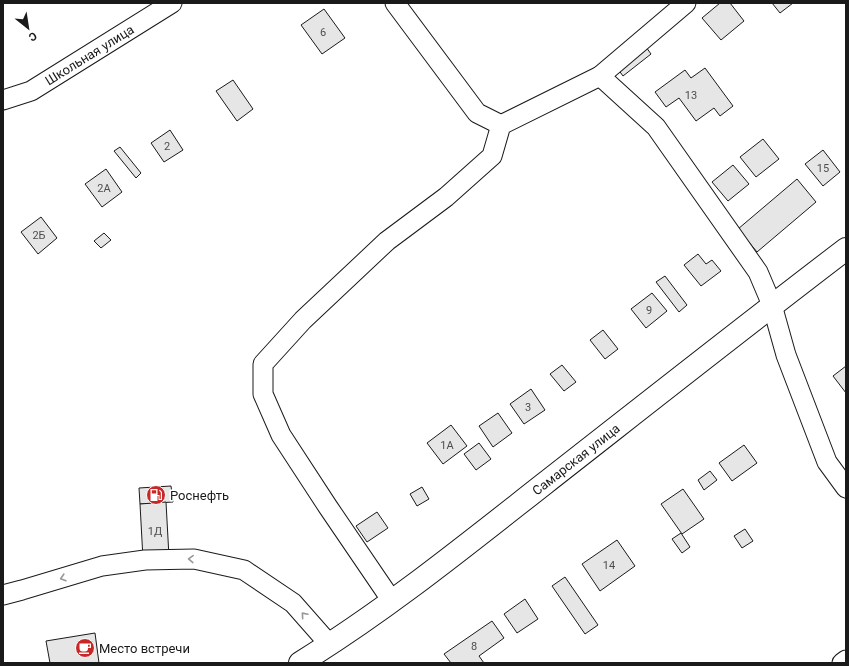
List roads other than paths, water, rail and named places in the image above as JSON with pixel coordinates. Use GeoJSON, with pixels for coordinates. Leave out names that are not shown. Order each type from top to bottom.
{"type":"FeatureCollection","features":[{"type":"Feature","properties":{"kind":"main road","name":"Самарская улица"},"geometry":{"type":"LineString","coordinates":[[300,663],[330,645],[392,601],[846,249]]}},
{"type":"Feature","properties":{"kind":"street","name":"Школьная улица"},"geometry":{"type":"LineString","coordinates":[[3,100],[31,91],[172,3]]}},
{"type":"Feature","properties":{"kind":"street"},"geometry":{"type":"LineString","coordinates":[[395,3],[477,113],[501,125]]}},
{"type":"Feature","properties":{"kind":"street"},"geometry":{"type":"LineString","coordinates":[[392,601],[281,435],[263,394],[263,364],[303,320],[387,241],[446,197],[492,156],[501,125],[600,76],[686,3]]}},
{"type":"Feature","properties":{"kind":"street"},"geometry":{"type":"LineString","coordinates":[[600,76],[656,127],[758,272],[772,305],[786,355],[827,462],[846,488]]}},
{"type":"Feature","properties":{"kind":"street"},"geometry":{"type":"LineString","coordinates":[[3,595],[102,566],[145,560],[194,559],[244,570],[293,603],[330,645]]}},
{"type":"Feature","properties":{"kind":"street"},"geometry":{"type":"LineString","coordinates":[[842,663],[846,660]]}},
{"type":"Feature","properties":{"kind":"place","name":"Роснефть"},"geometry":{"type":"Point","coordinates":[156,495]}},
{"type":"Feature","properties":{"kind":"place","name":"Место встречи"},"geometry":{"type":"Point","coordinates":[85,648]}}]}
